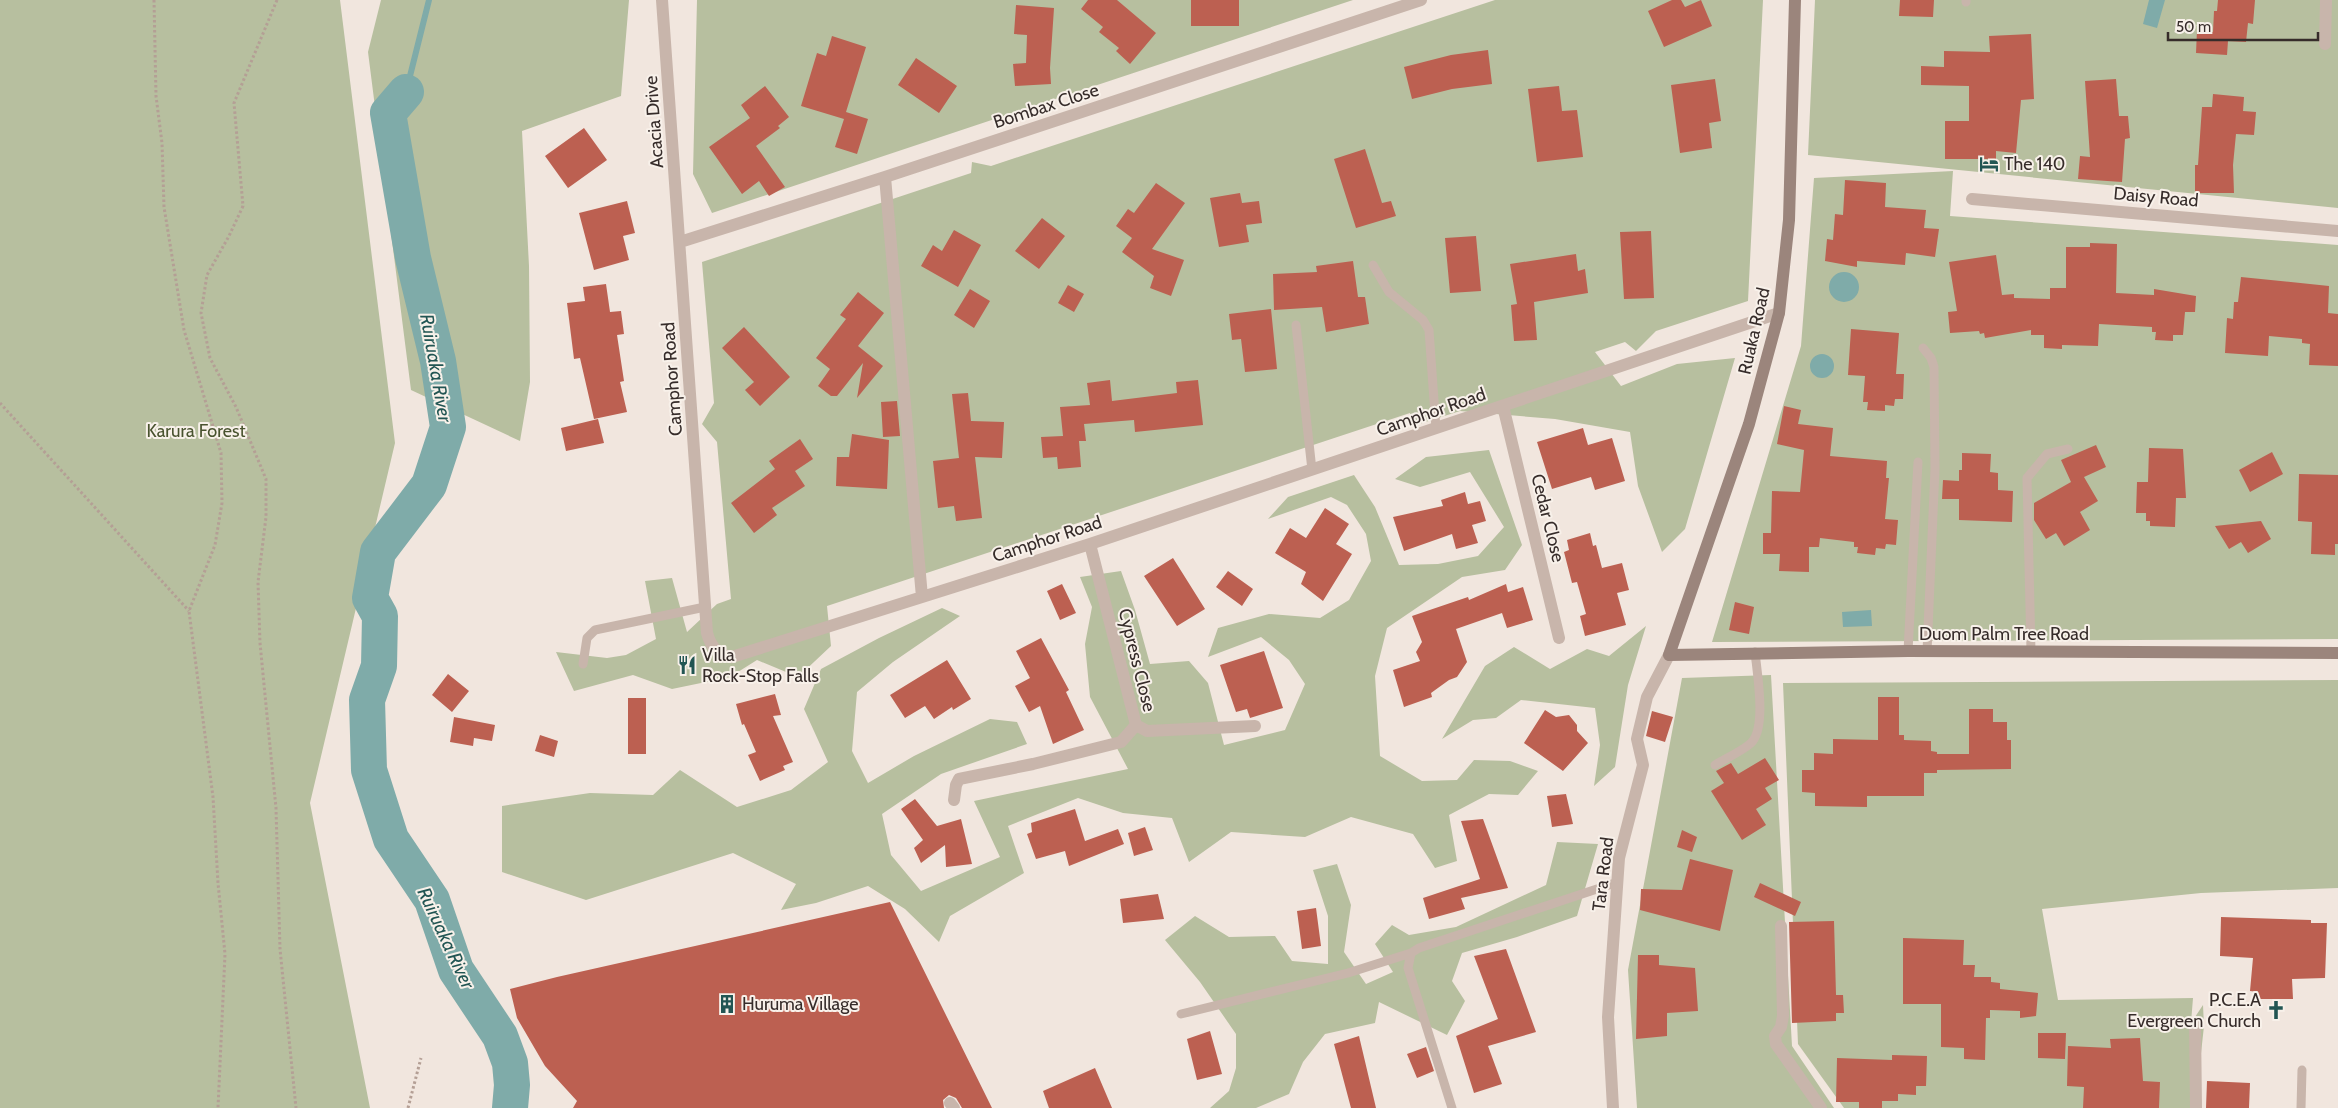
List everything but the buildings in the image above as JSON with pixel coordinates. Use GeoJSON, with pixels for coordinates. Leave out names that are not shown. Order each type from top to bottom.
{"type":"FeatureCollection","features":[{"type":"Feature","properties":{"kind":"street","name":"Acacia Drive"},"geometry":{"type":"LineString","coordinates":[[662,0],[680,242]]}},
{"type":"Feature","properties":{"kind":"street","name":"Bombax Close"},"geometry":{"type":"LineString","coordinates":[[680,242],[885,177],[1421,0]]}},
{"type":"Feature","properties":{"kind":"street","name":"Ruaka Road"},"geometry":{"type":"LineString","coordinates":[[1669,655],[1749,424],[1779,313],[1790,220],[1795,0]]}},
{"type":"Feature","properties":{"kind":"street"},"geometry":{"type":"LineString","coordinates":[[2325,44],[2326,0]]}},
{"type":"Feature","properties":{"kind":"street"},"geometry":{"type":"LineString","coordinates":[[885,177],[922,597]]}},
{"type":"Feature","properties":{"kind":"street","name":"Daisy Road"},"geometry":{"type":"LineString","coordinates":[[1972,199],[2338,231]]}},
{"type":"Feature","properties":{"kind":"street","name":"Camphor Road"},"geometry":{"type":"LineString","coordinates":[[680,242],[707,633],[710,644],[716,651],[732,657],[1090,544],[1779,313]]}},
{"type":"Feature","properties":{"kind":"street","name":"Cedar Close"},"geometry":{"type":"LineString","coordinates":[[1503,406],[1559,638]]}},
{"type":"Feature","properties":{"kind":"street","name":"Cypress Close"},"geometry":{"type":"LineString","coordinates":[[1090,544],[1136,726],[1147,731],[1255,726]]}},
{"type":"Feature","properties":{"kind":"street","name":"Duom Palm Tree Road"},"geometry":{"type":"LineString","coordinates":[[1669,655],[1755,652],[1908,651],[2338,652]]}},
{"type":"Feature","properties":{"kind":"street","name":"Tara Road"},"geometry":{"type":"LineString","coordinates":[[1613,1108],[1608,1017],[1619,858],[1643,765],[1637,739],[1646,697],[1669,655]]}},
{"type":"Feature","properties":{"kind":"street"},"geometry":{"type":"LineString","coordinates":[[954,800],[956,785],[960,779],[1033,764],[1121,742],[1136,726]]}},
{"type":"Feature","properties":{"kind":"street"},"geometry":{"type":"LineString","coordinates":[[1781,926],[1783,1016],[1781,1027],[1775,1036],[1776,1044],[1821,1108]]}},
{"type":"Feature","properties":{"kind":"street"},"geometry":{"type":"LineString","coordinates":[[2195,1023],[2196,1108]]}},
{"type":"Feature","properties":{"kind":"lane"},"geometry":{"type":"LineString","coordinates":[[1373,265],[1388,292],[1423,320],[1429,330],[1436,429]]}},
{"type":"Feature","properties":{"kind":"lane"},"geometry":{"type":"LineString","coordinates":[[1296,325],[1312,470]]}},
{"type":"Feature","properties":{"kind":"lane"},"geometry":{"type":"LineString","coordinates":[[1924,348],[1934,367],[1935,469],[1926,652]]}},
{"type":"Feature","properties":{"kind":"lane"},"geometry":{"type":"LineString","coordinates":[[2031,651],[2027,478],[2047,454],[2068,449]]}},
{"type":"Feature","properties":{"kind":"lane"},"geometry":{"type":"LineString","coordinates":[[1908,651],[1918,462]]}},
{"type":"Feature","properties":{"kind":"lane"},"geometry":{"type":"LineString","coordinates":[[582,664],[587,638],[594,630],[705,607]]}},
{"type":"Feature","properties":{"kind":"lane"},"geometry":{"type":"LineString","coordinates":[[1715,765],[1752,742],[1758,729],[1759,706],[1755,652]]}},
{"type":"Feature","properties":{"kind":"lane"},"geometry":{"type":"LineString","coordinates":[[1181,1014],[1348,973],[1618,882]]}},
{"type":"Feature","properties":{"kind":"lane"},"geometry":{"type":"LineString","coordinates":[[1411,953],[1408,968],[1452,1108]]}},
{"type":"Feature","properties":{"kind":"lane"},"geometry":{"type":"LineString","coordinates":[[2301,1108],[2302,1070]]}},
{"type":"Feature","properties":{"kind":"path"},"geometry":{"type":"LineString","coordinates":[[154,0],[156,96],[162,143],[164,207],[184,330],[220,453],[222,503],[215,545],[189,611],[214,797],[218,883],[225,954],[218,1108]]}},
{"type":"Feature","properties":{"kind":"path"},"geometry":{"type":"LineString","coordinates":[[277,0],[234,103],[242,206],[230,236],[207,275],[201,313],[210,358],[236,407],[266,479],[266,517],[258,582],[260,643],[276,808],[280,949],[296,1108]]}},
{"type":"Feature","properties":{"kind":"path"},"geometry":{"type":"LineString","coordinates":[[0,403],[189,611]]}},
{"type":"Feature","properties":{"kind":"path"},"geometry":{"type":"LineString","coordinates":[[408,1108],[422,1058]]}},
{"type":"Feature","properties":{"kind":"green space","name":"Karura Forest"},"geometry":{"type":"Polygon","coordinates":[[[0,0],[340,0],[395,443],[310,803],[370,1108],[0,1108],[0,0]]]}},
{"type":"Feature","properties":{"kind":"green space"},"geometry":{"type":"Polygon","coordinates":[[[381,0],[629,0],[621,96],[522,131],[529,266],[530,382],[520,441],[411,390],[368,52],[381,0]]]}},
{"type":"Feature","properties":{"kind":"green space"},"geometry":{"type":"Polygon","coordinates":[[[697,0],[1353,0],[712,213],[693,174],[697,0]]]}},
{"type":"Feature","properties":{"kind":"green space"},"geometry":{"type":"Polygon","coordinates":[[[1495,0],[1763,0],[1748,301],[1656,331],[1636,351],[1625,342],[1595,352],[1621,386],[1677,364],[1735,358],[1685,529],[1662,552],[1638,486],[1630,432],[1555,419],[1460,411],[1413,426],[1410,413],[827,606],[831,646],[798,677],[757,660],[730,677],[672,689],[633,675],[574,691],[556,652],[607,658],[626,655],[656,639],[645,581],[672,578],[687,632],[717,604],[731,599],[717,442],[702,424],[714,403],[702,262],[971,173],[972,162],[991,166],[1495,0]]]}},
{"type":"Feature","properties":{"kind":"green space"},"geometry":{"type":"Polygon","coordinates":[[[1815,0],[2338,0],[2338,208],[1808,155],[1815,0]]]}},
{"type":"Feature","properties":{"kind":"green space"},"geometry":{"type":"Polygon","coordinates":[[[1953,171],[1950,216],[2338,245],[2338,639],[1712,642],[1801,346],[1814,178],[1953,171]]]}},
{"type":"Feature","properties":{"kind":"green space"},"geometry":{"type":"Polygon","coordinates":[[[1489,450],[1522,545],[1505,570],[1462,577],[1387,628],[1375,676],[1380,756],[1422,781],[1457,780],[1474,760],[1510,761],[1538,771],[1518,795],[1489,794],[1449,815],[1457,861],[1435,868],[1413,834],[1351,817],[1305,837],[1231,832],[1189,862],[1172,818],[1123,813],[1078,798],[1008,826],[1024,873],[950,916],[939,942],[905,909],[868,886],[816,903],[781,910],[796,884],[733,853],[586,900],[502,872],[502,806],[590,793],[653,795],[680,770],[737,807],[791,790],[828,762],[804,709],[821,669],[879,638],[942,608],[960,616],[893,662],[857,692],[852,751],[868,783],[914,756],[990,719],[1017,722],[1027,744],[941,774],[882,814],[891,855],[921,891],[1000,857],[974,801],[1128,769],[1090,697],[1085,644],[1092,607],[1080,577],[1121,571],[1135,610],[1150,664],[1189,661],[1208,683],[1224,745],[1285,730],[1305,684],[1289,660],[1261,637],[1208,657],[1218,628],[1269,614],[1320,618],[1349,600],[1371,561],[1366,534],[1347,505],[1331,497],[1268,519],[1288,497],[1354,475],[1375,507],[1399,565],[1438,564],[1478,556],[1504,527],[1470,472],[1420,487],[1395,479],[1426,457],[1489,450]]]}},
{"type":"Feature","properties":{"kind":"green space"},"geometry":{"type":"Polygon","coordinates":[[[1646,626],[1628,685],[1615,767],[1594,786],[1600,745],[1595,708],[1521,700],[1496,718],[1473,720],[1442,739],[1485,666],[1514,647],[1550,669],[1587,649],[1609,656],[1646,626]]]}},
{"type":"Feature","properties":{"kind":"green space"},"geometry":{"type":"Polygon","coordinates":[[[1771,675],[1792,1046],[1834,1108],[1637,1108],[1628,970],[1682,678],[1771,675]]]}},
{"type":"Feature","properties":{"kind":"green space"},"geometry":{"type":"Polygon","coordinates":[[[2338,680],[2338,888],[2201,893],[2042,909],[2058,1000],[2193,998],[2191,1023],[2203,1005],[2204,1026],[2195,1108],[1844,1108],[1798,1044],[1783,683],[2338,680]]]}},
{"type":"Feature","properties":{"kind":"green space"},"geometry":{"type":"Polygon","coordinates":[[[1557,842],[1598,844],[1577,916],[1517,937],[1462,953],[1452,981],[1465,1001],[1447,1035],[1379,1002],[1375,1023],[1325,1034],[1303,1062],[1289,1094],[1256,1108],[1210,1108],[1229,1091],[1236,1068],[1236,1034],[1200,982],[1165,940],[1195,916],[1229,937],[1275,936],[1292,961],[1328,964],[1328,916],[1313,870],[1337,864],[1351,905],[1344,952],[1366,984],[1393,972],[1375,944],[1392,925],[1409,935],[1456,927],[1546,885],[1557,842]]]}},
{"type":"Feature","properties":{"kind":"water"},"geometry":{"type":"Polygon","coordinates":[[[2149,0],[2165,0],[2157,28],[2143,24],[2149,0]]]}},
{"type":"Feature","properties":{"kind":"water"},"geometry":{"type":"Polygon","coordinates":[[[1844,272],[1854,277],[1859,287],[1854,297],[1844,302],[1834,297],[1829,287],[1834,277],[1844,272]]]}},
{"type":"Feature","properties":{"kind":"water"},"geometry":{"type":"Polygon","coordinates":[[[1817,354],[1827,354],[1834,361],[1834,371],[1827,378],[1817,378],[1810,371],[1810,361],[1817,354]]]}},
{"type":"Feature","properties":{"kind":"water"},"geometry":{"type":"Polygon","coordinates":[[[1871,610],[1872,626],[1843,627],[1842,612],[1871,610]]]}},
{"type":"Feature","properties":{"kind":"waterway","name":"Ruiruaka River"},"geometry":{"type":"LineString","coordinates":[[406,92],[429,0]]}},
{"type":"Feature","properties":{"kind":"waterway","name":"Ruiruaka River"},"geometry":{"type":"LineString","coordinates":[[406,92],[388,113],[413,258],[438,361],[448,427],[429,485],[378,552],[370,598],[380,616],[379,666],[367,700],[369,770],[391,839],[432,900],[456,970],[500,1036],[510,1063],[512,1085],[510,1108]]}},
{"type":"Feature","properties":{"kind":"place","name":"The 140"},"geometry":{"type":"Point","coordinates":[1989,164]}},
{"type":"Feature","properties":{"kind":"place","name":"Villa Rock-Stop Falls"},"geometry":{"type":"Point","coordinates":[687,665]}},
{"type":"Feature","properties":{"kind":"place","name":"Huruma Village"},"geometry":{"type":"Point","coordinates":[727,1004]}},
{"type":"Feature","properties":{"kind":"place","name":"P.C.E.A Evergreen Church"},"geometry":{"type":"Point","coordinates":[2276,1010]}}]}
